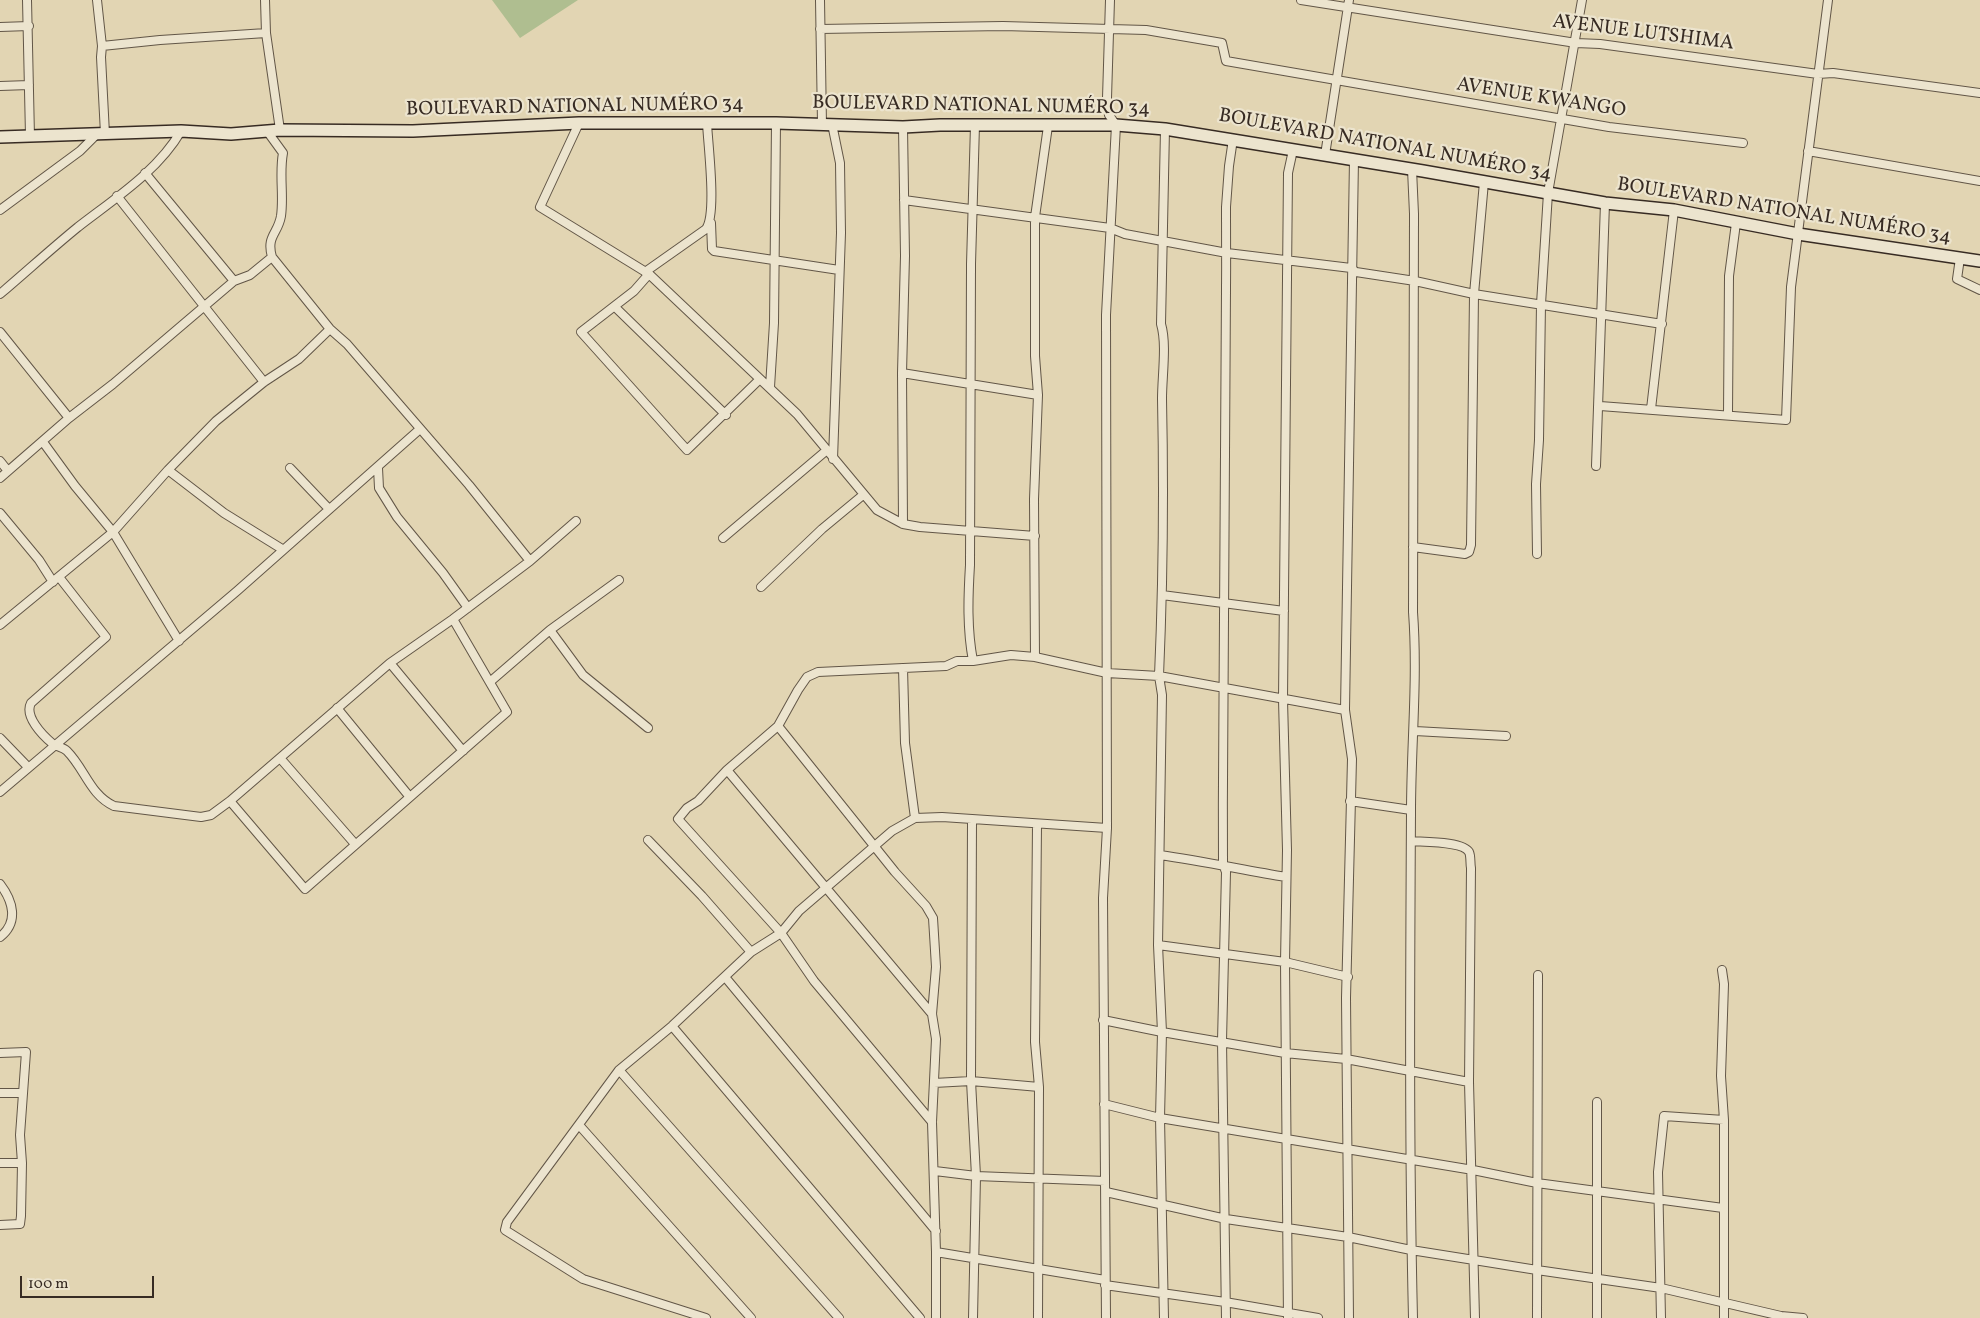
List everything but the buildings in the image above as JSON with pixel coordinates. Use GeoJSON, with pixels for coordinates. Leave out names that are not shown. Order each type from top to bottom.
{"type":"FeatureCollection","features":[{"type":"Feature","properties":{"kind":"main road","name":"BOULEVARD NATIONAL NUMÉRO 34"},"geometry":{"type":"LineString","coordinates":[[0,137],[181,131],[231,134],[280,130],[412,131],[579,123],[776,123],[902,127],[1116,125],[1165,129],[1233,139],[1605,204],[1674,210],[1798,234],[1980,261]]}},
{"type":"Feature","properties":{"kind":"street"},"geometry":{"type":"LineString","coordinates":[[27,0],[30,136]]}},
{"type":"Feature","properties":{"kind":"street"},"geometry":{"type":"LineString","coordinates":[[0,210],[101,134],[102,46],[97,0]]}},
{"type":"Feature","properties":{"kind":"street"},"geometry":{"type":"LineString","coordinates":[[265,0],[266,33],[280,130]]}},
{"type":"Feature","properties":{"kind":"street"},"geometry":{"type":"LineString","coordinates":[[820,0],[820,29],[827,124],[840,163],[841,233],[833,460]]}},
{"type":"Feature","properties":{"kind":"street"},"geometry":{"type":"LineString","coordinates":[[1106,1318],[1102,898],[1107,828],[1106,315],[1116,125],[1109,115],[1108,98],[1110,0]]}},
{"type":"Feature","properties":{"kind":"street","name":"AVENUE LUTSHIMA"},"geometry":{"type":"LineString","coordinates":[[1302,0],[1348,4],[1576,43],[1600,44],[1818,74],[1833,73],[1980,93]]}},
{"type":"Feature","properties":{"kind":"street"},"geometry":{"type":"LineString","coordinates":[[1537,554],[1536,484],[1539,440],[1541,304],[1548,193],[1576,43],[1582,0]]}},
{"type":"Feature","properties":{"kind":"street"},"geometry":{"type":"LineString","coordinates":[[1600,406],[1728,414],[1786,420],[1791,287],[1828,0]]}},
{"type":"Feature","properties":{"kind":"street"},"geometry":{"type":"LineString","coordinates":[[1325,155],[1348,4]]}},
{"type":"Feature","properties":{"kind":"street"},"geometry":{"type":"LineString","coordinates":[[0,27],[29,26]]}},
{"type":"Feature","properties":{"kind":"street"},"geometry":{"type":"LineString","coordinates":[[820,29],[1003,26],[1110,29]]}},
{"type":"Feature","properties":{"kind":"street","name":"AVENUE KWANGO"},"geometry":{"type":"LineString","coordinates":[[1110,29],[1146,30],[1222,43],[1226,61],[1562,119],[1660,134],[1743,143]]}},
{"type":"Feature","properties":{"kind":"street"},"geometry":{"type":"LineString","coordinates":[[102,46],[266,33]]}},
{"type":"Feature","properties":{"kind":"street"},"geometry":{"type":"LineString","coordinates":[[0,86],[29,86]]}},
{"type":"Feature","properties":{"kind":"street"},"geometry":{"type":"LineString","coordinates":[[579,123],[540,206],[647,273],[797,414],[833,460],[877,510],[904,524],[958,532],[968,530],[1035,536]]}},
{"type":"Feature","properties":{"kind":"street"},"geometry":{"type":"LineString","coordinates":[[706,123],[711,181],[710,223],[712,249],[714,251],[839,270]]}},
{"type":"Feature","properties":{"kind":"street"},"geometry":{"type":"LineString","coordinates":[[770,387],[774,323],[776,123]]}},
{"type":"Feature","properties":{"kind":"street"},"geometry":{"type":"LineString","coordinates":[[973,661],[968,624],[970,616],[968,530],[972,208],[975,125]]}},
{"type":"Feature","properties":{"kind":"street"},"geometry":{"type":"LineString","coordinates":[[1035,657],[1034,499],[1038,395],[1035,356],[1035,217],[1048,126]]}},
{"type":"Feature","properties":{"kind":"street"},"geometry":{"type":"LineString","coordinates":[[902,127],[904,200],[902,373],[904,524]]}},
{"type":"Feature","properties":{"kind":"street"},"geometry":{"type":"LineString","coordinates":[[1164,1318],[1160,1118],[1162,1032],[1158,945],[1162,695],[1159,676],[1164,520],[1162,370],[1165,336],[1161,324],[1165,129]]}},
{"type":"Feature","properties":{"kind":"street"},"geometry":{"type":"LineString","coordinates":[[0,294],[51,249],[145,173],[174,144],[181,131]]}},
{"type":"Feature","properties":{"kind":"street"},"geometry":{"type":"LineString","coordinates":[[267,131],[283,153],[280,165],[281,219],[269,246],[272,257],[330,328],[347,344],[420,429],[530,561]]}},
{"type":"Feature","properties":{"kind":"street"},"geometry":{"type":"LineString","coordinates":[[1226,1318],[1222,1041],[1226,872],[1223,864],[1224,688],[1228,166],[1233,139]]}},
{"type":"Feature","properties":{"kind":"street"},"geometry":{"type":"LineString","coordinates":[[1288,1316],[1285,1140],[1284,962],[1286,877],[1283,700],[1288,173],[1292,150]]}},
{"type":"Feature","properties":{"kind":"street"},"geometry":{"type":"LineString","coordinates":[[1808,151],[1980,181]]}},
{"type":"Feature","properties":{"kind":"street"},"geometry":{"type":"LineString","coordinates":[[1349,1318],[1346,1059],[1352,759],[1345,710],[1348,577],[1348,417],[1353,303],[1351,268],[1354,159]]}},
{"type":"Feature","properties":{"kind":"street"},"geometry":{"type":"LineString","coordinates":[[1412,169],[1414,280],[1413,612],[1416,655],[1411,810],[1409,1071],[1413,1318]]}},
{"type":"Feature","properties":{"kind":"street"},"geometry":{"type":"LineString","coordinates":[[145,173],[234,281]]}},
{"type":"Feature","properties":{"kind":"street"},"geometry":{"type":"LineString","coordinates":[[1413,547],[1465,554],[1469,552],[1471,545],[1474,294],[1484,182]]}},
{"type":"Feature","properties":{"kind":"street"},"geometry":{"type":"LineString","coordinates":[[117,196],[202,307],[264,382]]}},
{"type":"Feature","properties":{"kind":"street"},"geometry":{"type":"LineString","coordinates":[[904,200],[1110,228],[1125,234],[1227,253],[1351,268],[1356,272],[1414,280],[1474,294],[1662,324]]}},
{"type":"Feature","properties":{"kind":"street"},"geometry":{"type":"LineString","coordinates":[[1596,466],[1600,406],[1605,204]]}},
{"type":"Feature","properties":{"kind":"street"},"geometry":{"type":"LineString","coordinates":[[1651,409],[1674,210]]}},
{"type":"Feature","properties":{"kind":"street"},"geometry":{"type":"LineString","coordinates":[[710,223],[706,229],[647,273],[634,291],[581,332],[687,450],[726,415],[760,379]]}},
{"type":"Feature","properties":{"kind":"street"},"geometry":{"type":"LineString","coordinates":[[1728,414],[1729,276],[1736,223]]}},
{"type":"Feature","properties":{"kind":"street"},"geometry":{"type":"LineString","coordinates":[[0,478],[234,281],[250,275],[272,257]]}},
{"type":"Feature","properties":{"kind":"street"},"geometry":{"type":"LineString","coordinates":[[1960,258],[1957,280],[1980,290]]}},
{"type":"Feature","properties":{"kind":"street"},"geometry":{"type":"LineString","coordinates":[[615,307],[726,415]]}},
{"type":"Feature","properties":{"kind":"street"},"geometry":{"type":"LineString","coordinates":[[0,625],[113,532],[168,470],[216,421],[264,382],[299,359],[330,328]]}},
{"type":"Feature","properties":{"kind":"street"},"geometry":{"type":"LineString","coordinates":[[0,332],[69,418]]}},
{"type":"Feature","properties":{"kind":"street"},"geometry":{"type":"LineString","coordinates":[[902,373],[1038,395]]}},
{"type":"Feature","properties":{"kind":"street"},"geometry":{"type":"LineString","coordinates":[[0,792],[179,641],[282,549],[378,468],[420,429]]}},
{"type":"Feature","properties":{"kind":"street"},"geometry":{"type":"LineString","coordinates":[[43,442],[75,486],[113,532],[179,641]]}},
{"type":"Feature","properties":{"kind":"street"},"geometry":{"type":"LineString","coordinates":[[723,538],[826,450]]}},
{"type":"Feature","properties":{"kind":"street"},"geometry":{"type":"LineString","coordinates":[[0,461],[8,471]]}},
{"type":"Feature","properties":{"kind":"street"},"geometry":{"type":"LineString","coordinates":[[290,468],[329,509]]}},
{"type":"Feature","properties":{"kind":"street"},"geometry":{"type":"LineString","coordinates":[[378,468],[379,488],[397,517],[444,573],[468,608]]}},
{"type":"Feature","properties":{"kind":"street"},"geometry":{"type":"LineString","coordinates":[[168,470],[224,513],[282,549]]}},
{"type":"Feature","properties":{"kind":"street"},"geometry":{"type":"LineString","coordinates":[[761,587],[822,529],[863,495]]}},
{"type":"Feature","properties":{"kind":"street"},"geometry":{"type":"LineString","coordinates":[[0,513],[106,637],[31,703],[28,709],[30,716],[55,745],[67,751],[96,794],[104,802],[114,806],[201,817],[211,815],[230,801],[390,663],[453,619],[530,561],[576,522]]}},
{"type":"Feature","properties":{"kind":"street"},"geometry":{"type":"LineString","coordinates":[[491,681],[550,630],[619,580]]}},
{"type":"Feature","properties":{"kind":"street"},"geometry":{"type":"LineString","coordinates":[[1162,595],[1284,611]]}},
{"type":"Feature","properties":{"kind":"street"},"geometry":{"type":"LineString","coordinates":[[230,801],[305,889],[409,796],[508,712],[453,619]]}},
{"type":"Feature","properties":{"kind":"street"},"geometry":{"type":"LineString","coordinates":[[550,630],[583,675],[648,728]]}},
{"type":"Feature","properties":{"kind":"street"},"geometry":{"type":"LineString","coordinates":[[932,1122],[814,981],[781,933],[678,819],[727,770],[778,726],[798,690],[808,678],[818,672],[946,666],[957,661],[973,661],[1010,655],[1035,657],[1107,673],[1159,676],[1345,710]]}},
{"type":"Feature","properties":{"kind":"street"},"geometry":{"type":"LineString","coordinates":[[390,663],[463,751]]}},
{"type":"Feature","properties":{"kind":"street"},"geometry":{"type":"LineString","coordinates":[[903,668],[905,743],[915,818]]}},
{"type":"Feature","properties":{"kind":"street"},"geometry":{"type":"LineString","coordinates":[[337,708],[409,796]]}},
{"type":"Feature","properties":{"kind":"street"},"geometry":{"type":"LineString","coordinates":[[778,726],[876,845],[933,918],[936,967],[932,1014],[936,1039],[932,1122],[936,1231],[936,1318]]}},
{"type":"Feature","properties":{"kind":"street"},"geometry":{"type":"LineString","coordinates":[[1415,731],[1506,736]]}},
{"type":"Feature","properties":{"kind":"street"},"geometry":{"type":"LineString","coordinates":[[0,738],[28,767]]}},
{"type":"Feature","properties":{"kind":"street"},"geometry":{"type":"LineString","coordinates":[[280,758],[355,844]]}},
{"type":"Feature","properties":{"kind":"street"},"geometry":{"type":"LineString","coordinates":[[727,770],[932,1014]]}},
{"type":"Feature","properties":{"kind":"street"},"geometry":{"type":"LineString","coordinates":[[1350,802],[1411,810]]}},
{"type":"Feature","properties":{"kind":"street"},"geometry":{"type":"LineString","coordinates":[[706,1318],[583,1279],[505,1230],[506,1222],[619,1070],[672,1026],[751,952],[781,933],[799,911],[828,889],[892,831],[915,818],[942,816],[1037,825],[1107,828]]}},
{"type":"Feature","properties":{"kind":"street"},"geometry":{"type":"LineString","coordinates":[[972,819],[971,1082],[976,1176],[973,1318]]}},
{"type":"Feature","properties":{"kind":"street"},"geometry":{"type":"LineString","coordinates":[[1037,825],[1035,1042],[1039,1087],[1038,1318]]}},
{"type":"Feature","properties":{"kind":"street"},"geometry":{"type":"LineString","coordinates":[[648,840],[702,896],[751,952]]}},
{"type":"Feature","properties":{"kind":"street"},"geometry":{"type":"LineString","coordinates":[[1411,841],[1456,844],[1469,852],[1471,868],[1469,1082],[1473,1170],[1474,1318]]}},
{"type":"Feature","properties":{"kind":"street"},"geometry":{"type":"LineString","coordinates":[[1160,855],[1223,864],[1242,870],[1286,877]]}},
{"type":"Feature","properties":{"kind":"street"},"geometry":{"type":"LineString","coordinates":[[0,884],[12,907],[13,919],[9,930],[0,937]]}},
{"type":"Feature","properties":{"kind":"street"},"geometry":{"type":"LineString","coordinates":[[1158,945],[1284,962],[1348,977]]}},
{"type":"Feature","properties":{"kind":"street"},"geometry":{"type":"LineString","coordinates":[[1722,970],[1724,984],[1721,1076],[1724,1120],[1722,1208],[1724,1318]]}},
{"type":"Feature","properties":{"kind":"street"},"geometry":{"type":"LineString","coordinates":[[1538,975],[1538,1318]]}},
{"type":"Feature","properties":{"kind":"street"},"geometry":{"type":"LineString","coordinates":[[725,977],[936,1231]]}},
{"type":"Feature","properties":{"kind":"street"},"geometry":{"type":"LineString","coordinates":[[1103,1020],[1285,1053],[1346,1059],[1469,1082]]}},
{"type":"Feature","properties":{"kind":"street"},"geometry":{"type":"LineString","coordinates":[[672,1026],[920,1318]]}},
{"type":"Feature","properties":{"kind":"street"},"geometry":{"type":"LineString","coordinates":[[0,1053],[26,1052],[20,1135],[22,1163],[20,1224],[0,1224]]}},
{"type":"Feature","properties":{"kind":"street"},"geometry":{"type":"LineString","coordinates":[[619,1070],[839,1318]]}},
{"type":"Feature","properties":{"kind":"street"},"geometry":{"type":"LineString","coordinates":[[934,1083],[971,1082],[1039,1087]]}},
{"type":"Feature","properties":{"kind":"street"},"geometry":{"type":"LineString","coordinates":[[0,1093],[23,1093]]}},
{"type":"Feature","properties":{"kind":"street"},"geometry":{"type":"LineString","coordinates":[[1596,1318],[1597,1102]]}},
{"type":"Feature","properties":{"kind":"street"},"geometry":{"type":"LineString","coordinates":[[1104,1104],[1160,1118],[1473,1170],[1537,1183],[1722,1208]]}},
{"type":"Feature","properties":{"kind":"street"},"geometry":{"type":"LineString","coordinates":[[1661,1318],[1658,1199],[1664,1116],[1724,1120]]}},
{"type":"Feature","properties":{"kind":"street"},"geometry":{"type":"LineString","coordinates":[[579,1125],[751,1318]]}},
{"type":"Feature","properties":{"kind":"street"},"geometry":{"type":"LineString","coordinates":[[0,1163],[22,1163]]}},
{"type":"Feature","properties":{"kind":"street"},"geometry":{"type":"LineString","coordinates":[[934,1171],[1039,1180],[1105,1181]]}},
{"type":"Feature","properties":{"kind":"street"},"geometry":{"type":"LineString","coordinates":[[1106,1192],[1226,1219],[1348,1237],[1411,1250],[1596,1280],[1661,1288],[1781,1317],[1803,1318]]}},
{"type":"Feature","properties":{"kind":"street"},"geometry":{"type":"LineString","coordinates":[[936,1252],[1038,1268],[1105,1283],[1163,1294],[1225,1302],[1288,1316],[1318,1318]]}},
{"type":"Feature","properties":{"kind":"green space"},"geometry":{"type":"Polygon","coordinates":[[[492,0],[578,0],[520,38],[492,0]]]}}]}
